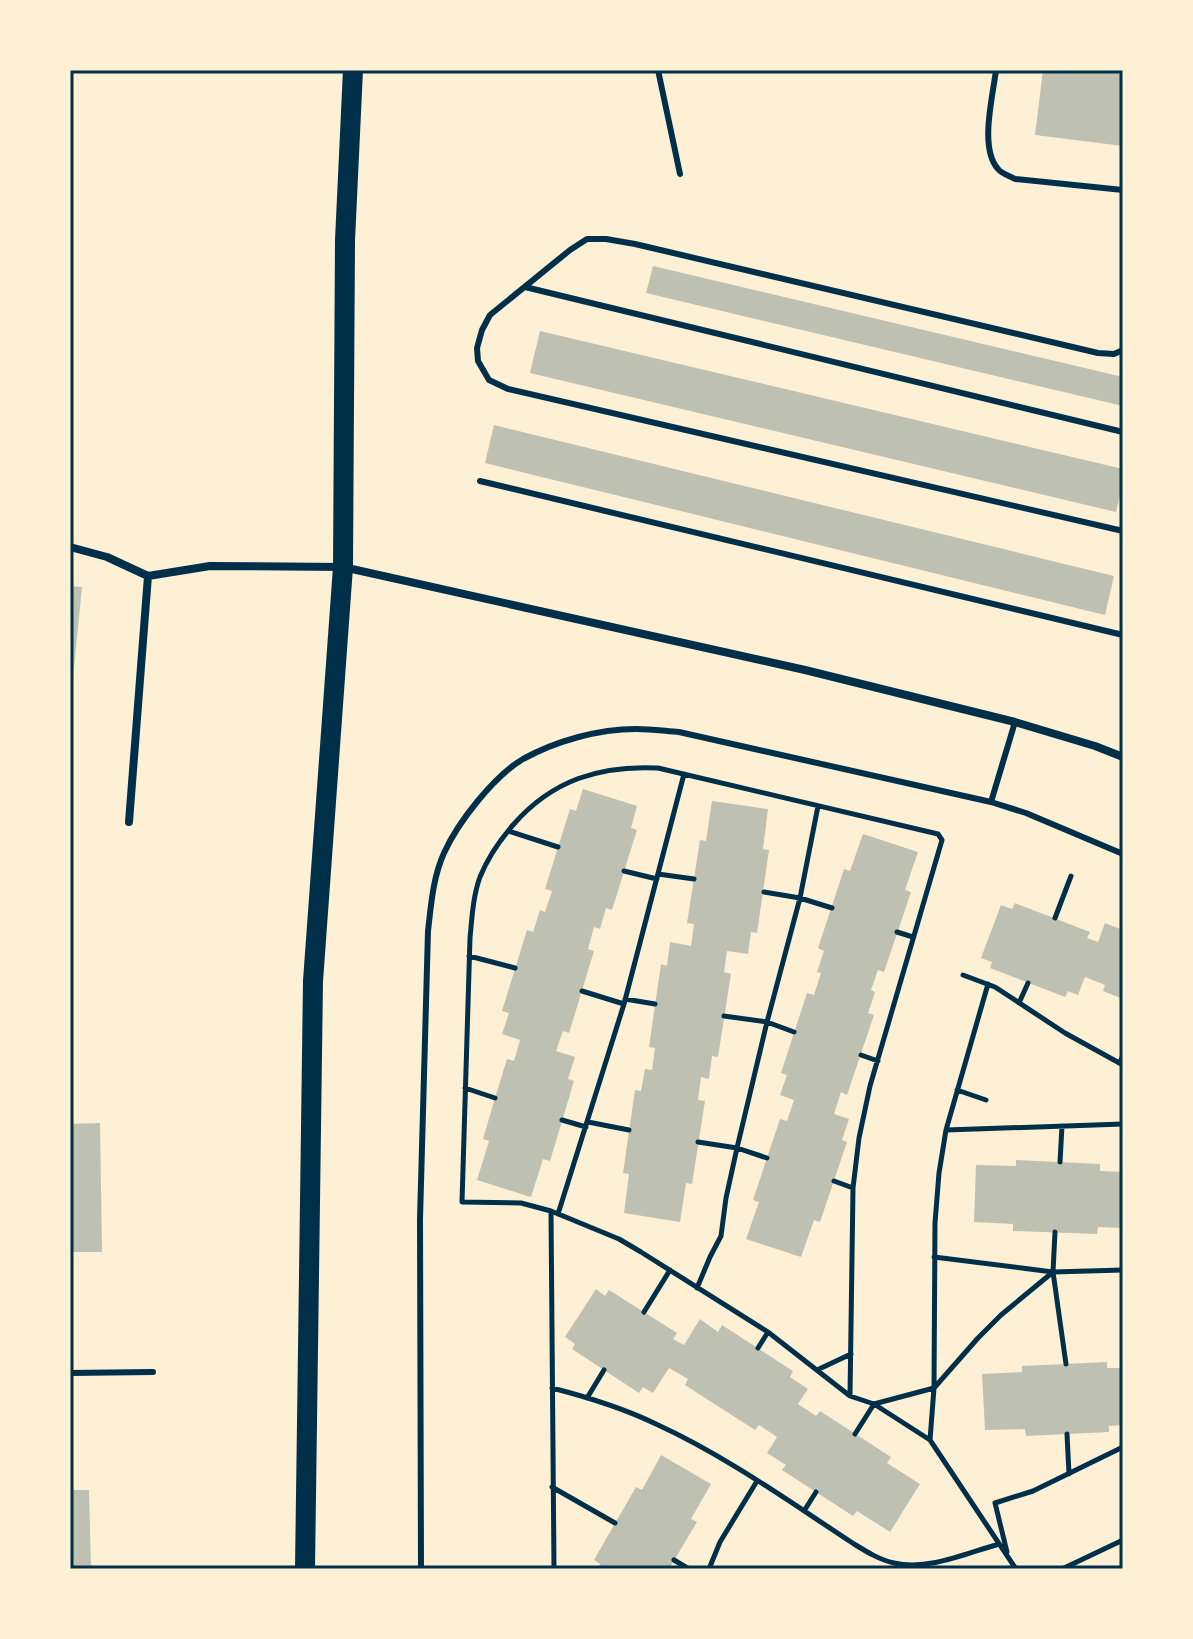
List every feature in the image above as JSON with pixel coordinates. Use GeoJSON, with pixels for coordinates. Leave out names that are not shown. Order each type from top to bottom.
{"type":"FeatureCollection","features":[{"type":"Feature","properties":{"kind":"main road"},"geometry":{"type":"LineString","coordinates":[[305,1569],[313,981],[343,567],[345,240],[353,70]]}},
{"type":"Feature","properties":{"kind":"street"},"geometry":{"type":"LineString","coordinates":[[70,547],[107,557],[148,576],[210,566],[343,567],[764,661],[1015,722],[1123,757]]}},
{"type":"Feature","properties":{"kind":"street"},"geometry":{"type":"LineString","coordinates":[[129,822],[148,576]]}},
{"type":"Feature","properties":{"kind":"lane"},"geometry":{"type":"LineString","coordinates":[[658,70],[680,174]]}},
{"type":"Feature","properties":{"kind":"lane"},"geometry":{"type":"LineString","coordinates":[[996,70],[988,133],[990,154],[999,171],[1015,179],[1123,190]]}},
{"type":"Feature","properties":{"kind":"lane"},"geometry":{"type":"LineString","coordinates":[[1123,350],[1114,354],[1098,353],[606,239],[587,239],[578,244],[490,315],[477,348],[478,361],[489,380],[508,389],[1123,531]]}},
{"type":"Feature","properties":{"kind":"lane"},"geometry":{"type":"LineString","coordinates":[[525,287],[1123,432]]}},
{"type":"Feature","properties":{"kind":"lane"},"geometry":{"type":"LineString","coordinates":[[480,481],[1123,635]]}},
{"type":"Feature","properties":{"kind":"lane"},"geometry":{"type":"LineString","coordinates":[[991,802],[1015,722]]}},
{"type":"Feature","properties":{"kind":"lane"},"geometry":{"type":"LineString","coordinates":[[421,1569],[420,1219],[428,931],[433,889],[444,854],[463,820],[492,785],[521,760],[556,744],[596,733],[635,729],[679,732],[991,802],[1026,813],[1123,854]]}},
{"type":"Feature","properties":{"kind":"lane"},"geometry":{"type":"LineString","coordinates":[[70,1373],[153,1372]]}},
{"type":"Feature","properties":{"kind":"path"},"geometry":{"type":"LineString","coordinates":[[850,1396],[853,1188],[859,1138],[942,840],[938,834],[658,768],[632,767],[568,781],[533,804],[508,831],[489,858],[474,902],[469,956],[462,1202],[521,1203],[551,1211],[619,1239],[768,1332],[850,1396],[874,1404],[930,1440],[1016,1569]]}},
{"type":"Feature","properties":{"kind":"path"},"geometry":{"type":"LineString","coordinates":[[558,1214],[625,1002],[684,774]]}},
{"type":"Feature","properties":{"kind":"path"},"geometry":{"type":"LineString","coordinates":[[697,1288],[721,1236],[737,1148],[800,898],[818,806]]}},
{"type":"Feature","properties":{"kind":"path"},"geometry":{"type":"LineString","coordinates":[[508,831],[558,847]]}},
{"type":"Feature","properties":{"kind":"path"},"geometry":{"type":"LineString","coordinates":[[624,871],[694,879]]}},
{"type":"Feature","properties":{"kind":"path"},"geometry":{"type":"LineString","coordinates":[[1055,918],[1071,876]]}},
{"type":"Feature","properties":{"kind":"path"},"geometry":{"type":"LineString","coordinates":[[764,892],[800,898],[832,908]]}},
{"type":"Feature","properties":{"kind":"path"},"geometry":{"type":"LineString","coordinates":[[897,932],[913,937]]}},
{"type":"Feature","properties":{"kind":"path"},"geometry":{"type":"LineString","coordinates":[[469,956],[515,968]]}},
{"type":"Feature","properties":{"kind":"path"},"geometry":{"type":"LineString","coordinates":[[963,975],[988,984],[1121,1064],[1123,1055]]}},
{"type":"Feature","properties":{"kind":"path"},"geometry":{"type":"LineString","coordinates":[[1019,1003],[1028,983]]}},
{"type":"Feature","properties":{"kind":"path"},"geometry":{"type":"LineString","coordinates":[[930,1440],[939,1173],[946,1130],[988,984]]}},
{"type":"Feature","properties":{"kind":"path"},"geometry":{"type":"LineString","coordinates":[[582,991],[625,1002],[655,1004]]}},
{"type":"Feature","properties":{"kind":"path"},"geometry":{"type":"LineString","coordinates":[[724,1016],[767,1022],[794,1032]]}},
{"type":"Feature","properties":{"kind":"path"},"geometry":{"type":"LineString","coordinates":[[861,1055],[878,1061]]}},
{"type":"Feature","properties":{"kind":"path"},"geometry":{"type":"LineString","coordinates":[[465,1088],[495,1098]]}},
{"type":"Feature","properties":{"kind":"path"},"geometry":{"type":"LineString","coordinates":[[957,1090],[986,1100]]}},
{"type":"Feature","properties":{"kind":"path"},"geometry":{"type":"LineString","coordinates":[[562,1120],[629,1130]]}},
{"type":"Feature","properties":{"kind":"path"},"geometry":{"type":"LineString","coordinates":[[946,1130],[1123,1124]]}},
{"type":"Feature","properties":{"kind":"path"},"geometry":{"type":"LineString","coordinates":[[1060,1162],[1062,1126]]}},
{"type":"Feature","properties":{"kind":"path"},"geometry":{"type":"LineString","coordinates":[[698,1142],[737,1148],[767,1158]]}},
{"type":"Feature","properties":{"kind":"path"},"geometry":{"type":"LineString","coordinates":[[834,1181],[853,1188]]}},
{"type":"Feature","properties":{"kind":"path"},"geometry":{"type":"LineString","coordinates":[[551,1211],[554,1569]]}},
{"type":"Feature","properties":{"kind":"path"},"geometry":{"type":"LineString","coordinates":[[1055,1232],[1053,1272],[1066,1364]]}},
{"type":"Feature","properties":{"kind":"path"},"geometry":{"type":"LineString","coordinates":[[934,1257],[1053,1272],[1123,1270]]}},
{"type":"Feature","properties":{"kind":"path"},"geometry":{"type":"LineString","coordinates":[[644,1312],[670,1270]]}},
{"type":"Feature","properties":{"kind":"path"},"geometry":{"type":"LineString","coordinates":[[855,1434],[874,1404],[934,1388],[1001,1315],[1053,1272]]}},
{"type":"Feature","properties":{"kind":"path"},"geometry":{"type":"LineString","coordinates":[[758,1348],[768,1332]]}},
{"type":"Feature","properties":{"kind":"path"},"geometry":{"type":"LineString","coordinates":[[817,1370],[851,1354]]}},
{"type":"Feature","properties":{"kind":"path"},"geometry":{"type":"LineString","coordinates":[[587,1398],[604,1370]]}},
{"type":"Feature","properties":{"kind":"path"},"geometry":{"type":"LineString","coordinates":[[552,1388],[653,1422],[677,1434],[862,1549],[894,1563],[930,1563],[999,1544]]}},
{"type":"Feature","properties":{"kind":"path"},"geometry":{"type":"LineString","coordinates":[[1067,1434],[1069,1474]]}},
{"type":"Feature","properties":{"kind":"path"},"geometry":{"type":"LineString","coordinates":[[1007,1555],[995,1503],[1033,1491],[1123,1447]]}},
{"type":"Feature","properties":{"kind":"path"},"geometry":{"type":"LineString","coordinates":[[709,1569],[720,1542],[757,1481]]}},
{"type":"Feature","properties":{"kind":"path"},"geometry":{"type":"LineString","coordinates":[[552,1487],[615,1523]]}},
{"type":"Feature","properties":{"kind":"path"},"geometry":{"type":"LineString","coordinates":[[804,1511],[816,1492]]}},
{"type":"Feature","properties":{"kind":"path"},"geometry":{"type":"LineString","coordinates":[[1062,1569],[1123,1540]]}},
{"type":"Feature","properties":{"kind":"path"},"geometry":{"type":"LineString","coordinates":[[674,1560],[689,1569]]}},
{"type":"Feature","properties":{"kind":"building"},"geometry":{"type":"Polygon","coordinates":[[[1043,70],[1123,70],[1123,146],[1035,135],[1043,70]]]}},
{"type":"Feature","properties":{"kind":"building"},"geometry":{"type":"Polygon","coordinates":[[[653,266],[1123,377],[1123,406],[646,293],[653,266]]]}},
{"type":"Feature","properties":{"kind":"building"},"geometry":{"type":"Polygon","coordinates":[[[540,331],[1123,469],[1116,512],[530,373],[540,331]]]}},
{"type":"Feature","properties":{"kind":"building"},"geometry":{"type":"Polygon","coordinates":[[[494,425],[1114,576],[1105,615],[485,463],[494,425]]]}},
{"type":"Feature","properties":{"kind":"building"},"geometry":{"type":"Polygon","coordinates":[[[70,586],[82,587],[72,687],[70,687],[70,586]]]}},
{"type":"Feature","properties":{"kind":"building"},"geometry":{"type":"Polygon","coordinates":[[[583,789],[637,806],[631,828],[637,830],[612,910],[606,908],[600,929],[594,927],[588,949],[594,951],[569,1033],[563,1031],[556,1051],[575,1057],[568,1079],[574,1081],[550,1161],[543,1159],[531,1197],[477,1180],[489,1141],[483,1139],[495,1098],[507,1059],[514,1061],[520,1040],[502,1034],[509,1013],[502,1011],[527,930],[533,932],[540,910],[545,912],[552,891],[545,889],[570,809],[576,811],[583,789]]]}},
{"type":"Feature","properties":{"kind":"building"},"geometry":{"type":"Polygon","coordinates":[[[712,801],[768,809],[763,849],[769,850],[757,933],[751,932],[748,954],[727,951],[724,972],[731,974],[718,1057],[712,1056],[709,1079],[701,1077],[698,1100],[705,1101],[692,1184],[686,1183],[680,1222],[624,1213],[629,1174],[623,1173],[635,1090],[641,1091],[645,1069],[652,1070],[655,1048],[649,1047],[661,964],[667,966],[670,942],[691,946],[694,924],[687,923],[700,840],[706,841],[712,801]]]}},
{"type":"Feature","properties":{"kind":"building"},"geometry":{"type":"Polygon","coordinates":[[[863,834],[918,852],[905,890],[911,892],[884,972],[878,970],[871,990],[875,992],[868,1013],[874,1015],[847,1095],[841,1092],[834,1114],[849,1119],[842,1140],[847,1142],[820,1222],[814,1220],[801,1257],[746,1239],[759,1202],[753,1200],[780,1119],[787,1121],[794,1100],[780,1095],[787,1075],[781,1073],[807,993],[814,995],[821,973],[817,972],[824,951],[818,948],[844,869],[850,871],[863,834]]]}},
{"type":"Feature","properties":{"kind":"building"},"geometry":{"type":"Polygon","coordinates":[[[1015,903],[1090,932],[1087,938],[1098,942],[1105,923],[1123,930],[1123,999],[1103,991],[1105,985],[1085,977],[1078,995],[1068,991],[1065,997],[990,968],[992,962],[981,958],[1001,905],[1012,909],[1015,903]]]}},
{"type":"Feature","properties":{"kind":"building"},"geometry":{"type":"Polygon","coordinates":[[[100,1123],[102,1252],[70,1252],[70,1124],[100,1123]]]}},
{"type":"Feature","properties":{"kind":"building"},"geometry":{"type":"Polygon","coordinates":[[[1016,1160],[1100,1164],[1100,1171],[1123,1172],[1123,1218],[1120,1218],[1120,1228],[1098,1227],[1097,1234],[1013,1231],[1013,1224],[974,1222],[976,1165],[1016,1166],[1016,1160]]]}},
{"type":"Feature","properties":{"kind":"building"},"geometry":{"type":"Polygon","coordinates":[[[596,1289],[605,1296],[609,1290],[677,1333],[673,1339],[684,1345],[700,1319],[718,1332],[722,1325],[793,1371],[790,1377],[808,1389],[798,1404],[816,1416],[820,1411],[891,1457],[887,1463],[920,1484],[890,1532],[857,1511],[853,1516],[782,1470],[786,1465],[767,1453],[777,1437],[759,1425],[755,1430],[685,1385],[688,1379],[669,1368],[653,1393],[643,1387],[639,1393],[572,1349],[575,1344],[565,1337],[596,1289]]]}},
{"type":"Feature","properties":{"kind":"building"},"geometry":{"type":"Polygon","coordinates":[[[1107,1362],[1107,1368],[1123,1368],[1123,1425],[1109,1426],[1109,1432],[1026,1436],[1025,1429],[985,1430],[982,1374],[1022,1372],[1022,1366],[1107,1362]]]}},
{"type":"Feature","properties":{"kind":"building"},"geometry":{"type":"Polygon","coordinates":[[[661,1455],[711,1484],[691,1519],[697,1522],[669,1569],[597,1569],[600,1564],[594,1560],[636,1487],[642,1490],[661,1455]]]}},
{"type":"Feature","properties":{"kind":"building"},"geometry":{"type":"Polygon","coordinates":[[[70,1490],[89,1490],[91,1569],[70,1569],[70,1490]]]}}]}
